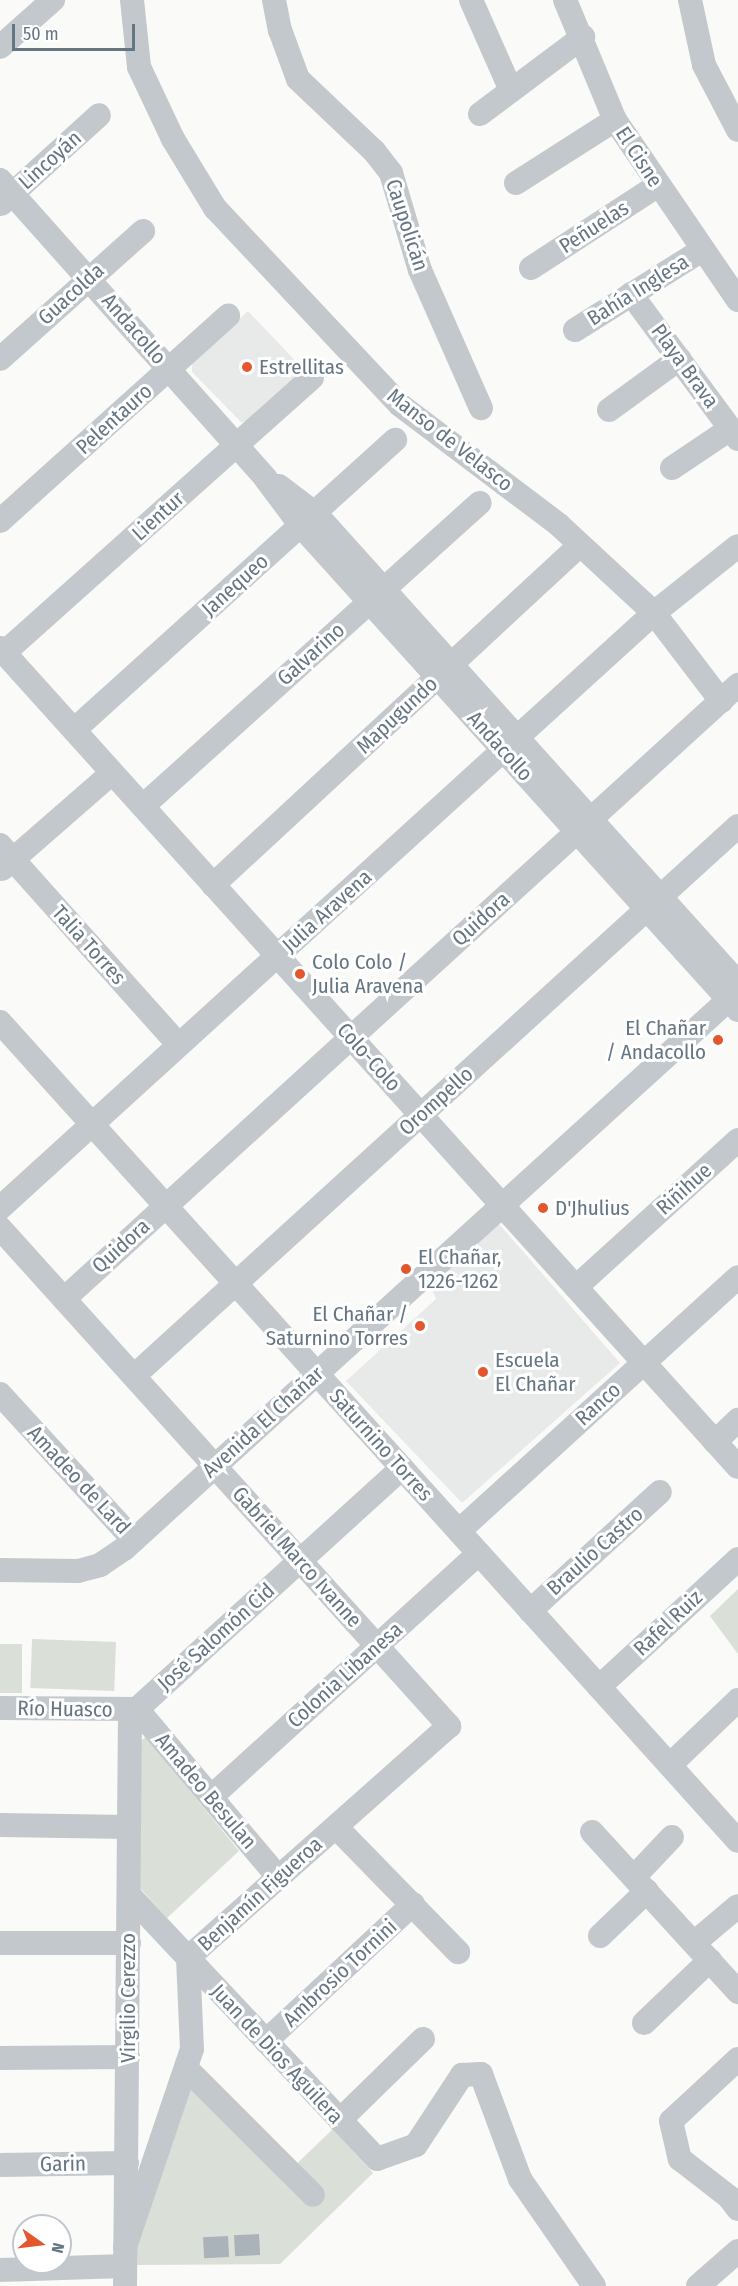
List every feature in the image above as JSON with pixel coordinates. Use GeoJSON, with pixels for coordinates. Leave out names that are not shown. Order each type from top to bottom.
{"type":"FeatureCollection","features":[{"type":"Feature","properties":{"kind":"street"},"geometry":{"type":"LineString","coordinates":[[0,46],[52,0]]}},
{"type":"Feature","properties":{"kind":"street","name":"Manso de Velasco"},"geometry":{"type":"LineString","coordinates":[[132,0],[139,67],[173,139],[215,208],[400,405],[580,546],[654,613],[729,693]]}},
{"type":"Feature","properties":{"kind":"street","name":"Caupolicán"},"geometry":{"type":"LineString","coordinates":[[274,0],[280,30],[298,79],[374,151],[391,173],[420,270],[481,408]]}},
{"type":"Feature","properties":{"kind":"street"},"geometry":{"type":"LineString","coordinates":[[471,0],[510,88]]}},
{"type":"Feature","properties":{"kind":"street","name":"El Cisne"},"geometry":{"type":"LineString","coordinates":[[565,0],[583,37],[615,120],[657,186],[738,300]]}},
{"type":"Feature","properties":{"kind":"street"},"geometry":{"type":"LineString","coordinates":[[690,0],[704,65],[738,130]]}},
{"type":"Feature","properties":{"kind":"street"},"geometry":{"type":"LineString","coordinates":[[480,114],[510,88],[583,37]]}},
{"type":"Feature","properties":{"kind":"street","name":"Lincoyán"},"geometry":{"type":"LineString","coordinates":[[4,193],[99,115]]}},
{"type":"Feature","properties":{"kind":"street"},"geometry":{"type":"LineString","coordinates":[[516,183],[615,120]]}},
{"type":"Feature","properties":{"kind":"street","name":"Peñuelas"},"geometry":{"type":"LineString","coordinates":[[531,268],[657,186]]}},
{"type":"Feature","properties":{"kind":"street","name":"Andacollo"},"geometry":{"type":"LineString","coordinates":[[4,193],[88,277],[266,479],[298,497],[309,520],[735,996]]}},
{"type":"Feature","properties":{"kind":"street","name":"Guacolda"},"geometry":{"type":"LineString","coordinates":[[0,359],[88,277],[143,231]]}},
{"type":"Feature","properties":{"kind":"street","name":"Bahía Inglesa"},"geometry":{"type":"LineString","coordinates":[[575,330],[702,250]]}},
{"type":"Feature","properties":{"kind":"street","name":"Playa Brava"},"geometry":{"type":"LineString","coordinates":[[631,294],[734,434]]}},
{"type":"Feature","properties":{"kind":"street","name":"Pelentauro"},"geometry":{"type":"LineString","coordinates":[[0,521],[228,316]]}},
{"type":"Feature","properties":{"kind":"street"},"geometry":{"type":"LineString","coordinates":[[609,410],[679,359]]}},
{"type":"Feature","properties":{"kind":"street","name":"Lientur"},"geometry":{"type":"LineString","coordinates":[[2,650],[312,378]]}},
{"type":"Feature","properties":{"kind":"street"},"geometry":{"type":"LineString","coordinates":[[672,468],[734,434]]}},
{"type":"Feature","properties":{"kind":"street","name":"Janequeo"},"geometry":{"type":"LineString","coordinates":[[74,730],[395,440]]}},
{"type":"Feature","properties":{"kind":"street","name":"Galvarino"},"geometry":{"type":"LineString","coordinates":[[142,806],[480,503]]}},
{"type":"Feature","properties":{"kind":"street","name":"Mapugundo"},"geometry":{"type":"LineString","coordinates":[[213,885],[580,546]]}},
{"type":"Feature","properties":{"kind":"street","name":"Julia Aravena"},"geometry":{"type":"LineString","coordinates":[[0,1208],[654,613],[738,546]]}},
{"type":"Feature","properties":{"kind":"street","name":"Colo-Colo"},"geometry":{"type":"LineString","coordinates":[[2,650],[738,1467]]}},
{"type":"Feature","properties":{"kind":"street","name":"Quidora"},"geometry":{"type":"LineString","coordinates":[[64,1299],[729,693]]}},
{"type":"Feature","properties":{"kind":"street"},"geometry":{"type":"LineString","coordinates":[[4,858],[112,772]]}},
{"type":"Feature","properties":{"kind":"street","name":"Orompello"},"geometry":{"type":"LineString","coordinates":[[134,1376],[738,826]]}},
{"type":"Feature","properties":{"kind":"street","name":"Talia Torres"},"geometry":{"type":"LineString","coordinates":[[4,858],[179,1045]]}},
{"type":"Feature","properties":{"kind":"street","name":"Avenida El Chañar"},"geometry":{"type":"LineString","coordinates":[[0,1570],[89,1569],[112,1558],[735,996]]}},
{"type":"Feature","properties":{"kind":"street","name":"Saturnino Torres"},"geometry":{"type":"LineString","coordinates":[[0,1022],[738,1841]]}},
{"type":"Feature","properties":{"kind":"street","name":"Riñihue"},"geometry":{"type":"LineString","coordinates":[[576,1287],[738,1140]]}},
{"type":"Feature","properties":{"kind":"street","name":"Gabriel Marco Ivanne"},"geometry":{"type":"LineString","coordinates":[[0,1228],[449,1726]]}},
{"type":"Feature","properties":{"kind":"street","name":"Ranco"},"geometry":{"type":"LineString","coordinates":[[459,1531],[738,1277]]}},
{"type":"Feature","properties":{"kind":"street","name":"Amadeo de Lard"},"geometry":{"type":"LineString","coordinates":[[0,1394],[134,1540]]}},
{"type":"Feature","properties":{"kind":"street"},"geometry":{"type":"LineString","coordinates":[[715,1442],[738,1420]]}},
{"type":"Feature","properties":{"kind":"street","name":"José Salomón Cid"},"geometry":{"type":"LineString","coordinates":[[133,1709],[402,1468]]}},
{"type":"Feature","properties":{"kind":"street","name":"Braulio Castro"},"geometry":{"type":"LineString","coordinates":[[530,1611],[660,1492]]}},
{"type":"Feature","properties":{"kind":"street","name":"Colonia Libanesa"},"geometry":{"type":"LineString","coordinates":[[211,1797],[479,1553]]}},
{"type":"Feature","properties":{"kind":"street","name":"Rafel Ruiz"},"geometry":{"type":"LineString","coordinates":[[599,1687],[738,1559]]}},
{"type":"Feature","properties":{"kind":"street"},"geometry":{"type":"LineString","coordinates":[[670,1765],[738,1700]]}},
{"type":"Feature","properties":{"kind":"street","name":"Río Huasco"},"geometry":{"type":"LineString","coordinates":[[0,1708],[133,1709]]}},
{"type":"Feature","properties":{"kind":"street","name":"Amadeo Besulan"},"geometry":{"type":"LineString","coordinates":[[133,1709],[279,1878]]}},
{"type":"Feature","properties":{"kind":"street","name":"Virgilio Cerezzo"},"geometry":{"type":"LineString","coordinates":[[125,2266],[129,1827],[133,1709]]}},
{"type":"Feature","properties":{"kind":"street","name":"Benjamín Figueroa"},"geometry":{"type":"LineString","coordinates":[[125,2266],[192,2049],[188,1959],[449,1726]]}},
{"type":"Feature","properties":{"kind":"street"},"geometry":{"type":"LineString","coordinates":[[0,1825],[129,1827]]}},
{"type":"Feature","properties":{"kind":"street"},"geometry":{"type":"LineString","coordinates":[[336,1827],[458,1952]]}},
{"type":"Feature","properties":{"kind":"street"},"geometry":{"type":"LineString","coordinates":[[592,1832],[738,1992]]}},
{"type":"Feature","properties":{"kind":"street"},"geometry":{"type":"LineString","coordinates":[[600,1936],[641,1884],[672,1838]]}},
{"type":"Feature","properties":{"kind":"street","name":"Juan de Dios Aguilera"},"geometry":{"type":"LineString","coordinates":[[129,1895],[377,2159],[416,2145],[462,2075],[481,2074],[520,2179],[594,2286]]}},
{"type":"Feature","properties":{"kind":"street","name":"Ambrosio Tornini"},"geometry":{"type":"LineString","coordinates":[[266,2041],[413,1904]]}},
{"type":"Feature","properties":{"kind":"street"},"geometry":{"type":"LineString","coordinates":[[644,2023],[738,1906]]}},
{"type":"Feature","properties":{"kind":"street"},"geometry":{"type":"LineString","coordinates":[[0,1944],[129,1943]]}},
{"type":"Feature","properties":{"kind":"street"},"geometry":{"type":"LineString","coordinates":[[340,2120],[423,2039]]}},
{"type":"Feature","properties":{"kind":"street"},"geometry":{"type":"LineString","coordinates":[[0,2058],[128,2057]]}},
{"type":"Feature","properties":{"kind":"street"},"geometry":{"type":"LineString","coordinates":[[738,2060],[671,2121],[680,2159],[738,2209]]}},
{"type":"Feature","properties":{"kind":"street"},"geometry":{"type":"LineString","coordinates":[[187,2069],[313,2195]]}},
{"type":"Feature","properties":{"kind":"street","name":"Garin"},"geometry":{"type":"LineString","coordinates":[[0,2165],[127,2163]]}},
{"type":"Feature","properties":{"kind":"street"},"geometry":{"type":"LineString","coordinates":[[698,2286],[734,2253],[738,2229]]}},
{"type":"Feature","properties":{"kind":"street"},"geometry":{"type":"LineString","coordinates":[[0,2270],[125,2266]]}},
{"type":"Feature","properties":{"kind":"shaded area","name":"Estrellitas"},"geometry":{"type":"Polygon","coordinates":[[[248,311],[305,371],[250,423],[241,422],[192,372],[192,364],[248,311]]]}},
{"type":"Feature","properties":{"kind":"shaded area","name":"Escuela El Chañar"},"geometry":{"type":"Polygon","coordinates":[[[499,1224],[620,1363],[462,1503],[346,1381],[436,1299],[431,1287],[499,1224]]]}},
{"type":"Feature","properties":{"kind":"shaded area"},"geometry":{"type":"Polygon","coordinates":[[[738,1589],[738,1654],[710,1616],[738,1589]]]}},
{"type":"Feature","properties":{"kind":"shaded area"},"geometry":{"type":"Polygon","coordinates":[[[32,1639],[116,1642],[114,1691],[30,1688],[32,1639]]]}},
{"type":"Feature","properties":{"kind":"shaded area"},"geometry":{"type":"Polygon","coordinates":[[[0,1644],[22,1644],[22,1693],[0,1693],[0,1644]]]}},
{"type":"Feature","properties":{"kind":"shaded area"},"geometry":{"type":"Polygon","coordinates":[[[146,1737],[239,1851],[167,1918],[139,1887],[140,1741],[146,1737]]]}},
{"type":"Feature","properties":{"kind":"shaded area"},"geometry":{"type":"Polygon","coordinates":[[[194,2080],[286,2174],[333,2129],[373,2173],[280,2264],[136,2265],[135,2250],[194,2080]]]}},
{"type":"Feature","properties":{"kind":"building"},"geometry":{"type":"Polygon","coordinates":[[[259,2234],[260,2255],[235,2256],[234,2235],[259,2234]]]}},
{"type":"Feature","properties":{"kind":"building"},"geometry":{"type":"Polygon","coordinates":[[[228,2236],[229,2257],[204,2258],[203,2237],[228,2236]]]}},
{"type":"Feature","properties":{"kind":"place","name":"Estrellitas"},"geometry":{"type":"Point","coordinates":[247,367]}},
{"type":"Feature","properties":{"kind":"place","name":"Colo Colo / Julia Aravena"},"geometry":{"type":"Point","coordinates":[300,974]}},
{"type":"Feature","properties":{"kind":"place","name":"El Chañar / Andacollo"},"geometry":{"type":"Point","coordinates":[718,1040]}},
{"type":"Feature","properties":{"kind":"place","name":"D'Jhulius"},"geometry":{"type":"Point","coordinates":[543,1208]}},
{"type":"Feature","properties":{"kind":"place","name":"El Chañar, 1226-1262"},"geometry":{"type":"Point","coordinates":[406,1269]}},
{"type":"Feature","properties":{"kind":"place","name":"El Chañar / Saturnino Torres"},"geometry":{"type":"Point","coordinates":[420,1326]}},
{"type":"Feature","properties":{"kind":"place","name":"Escuela El Chañar"},"geometry":{"type":"Point","coordinates":[483,1372]}}]}
